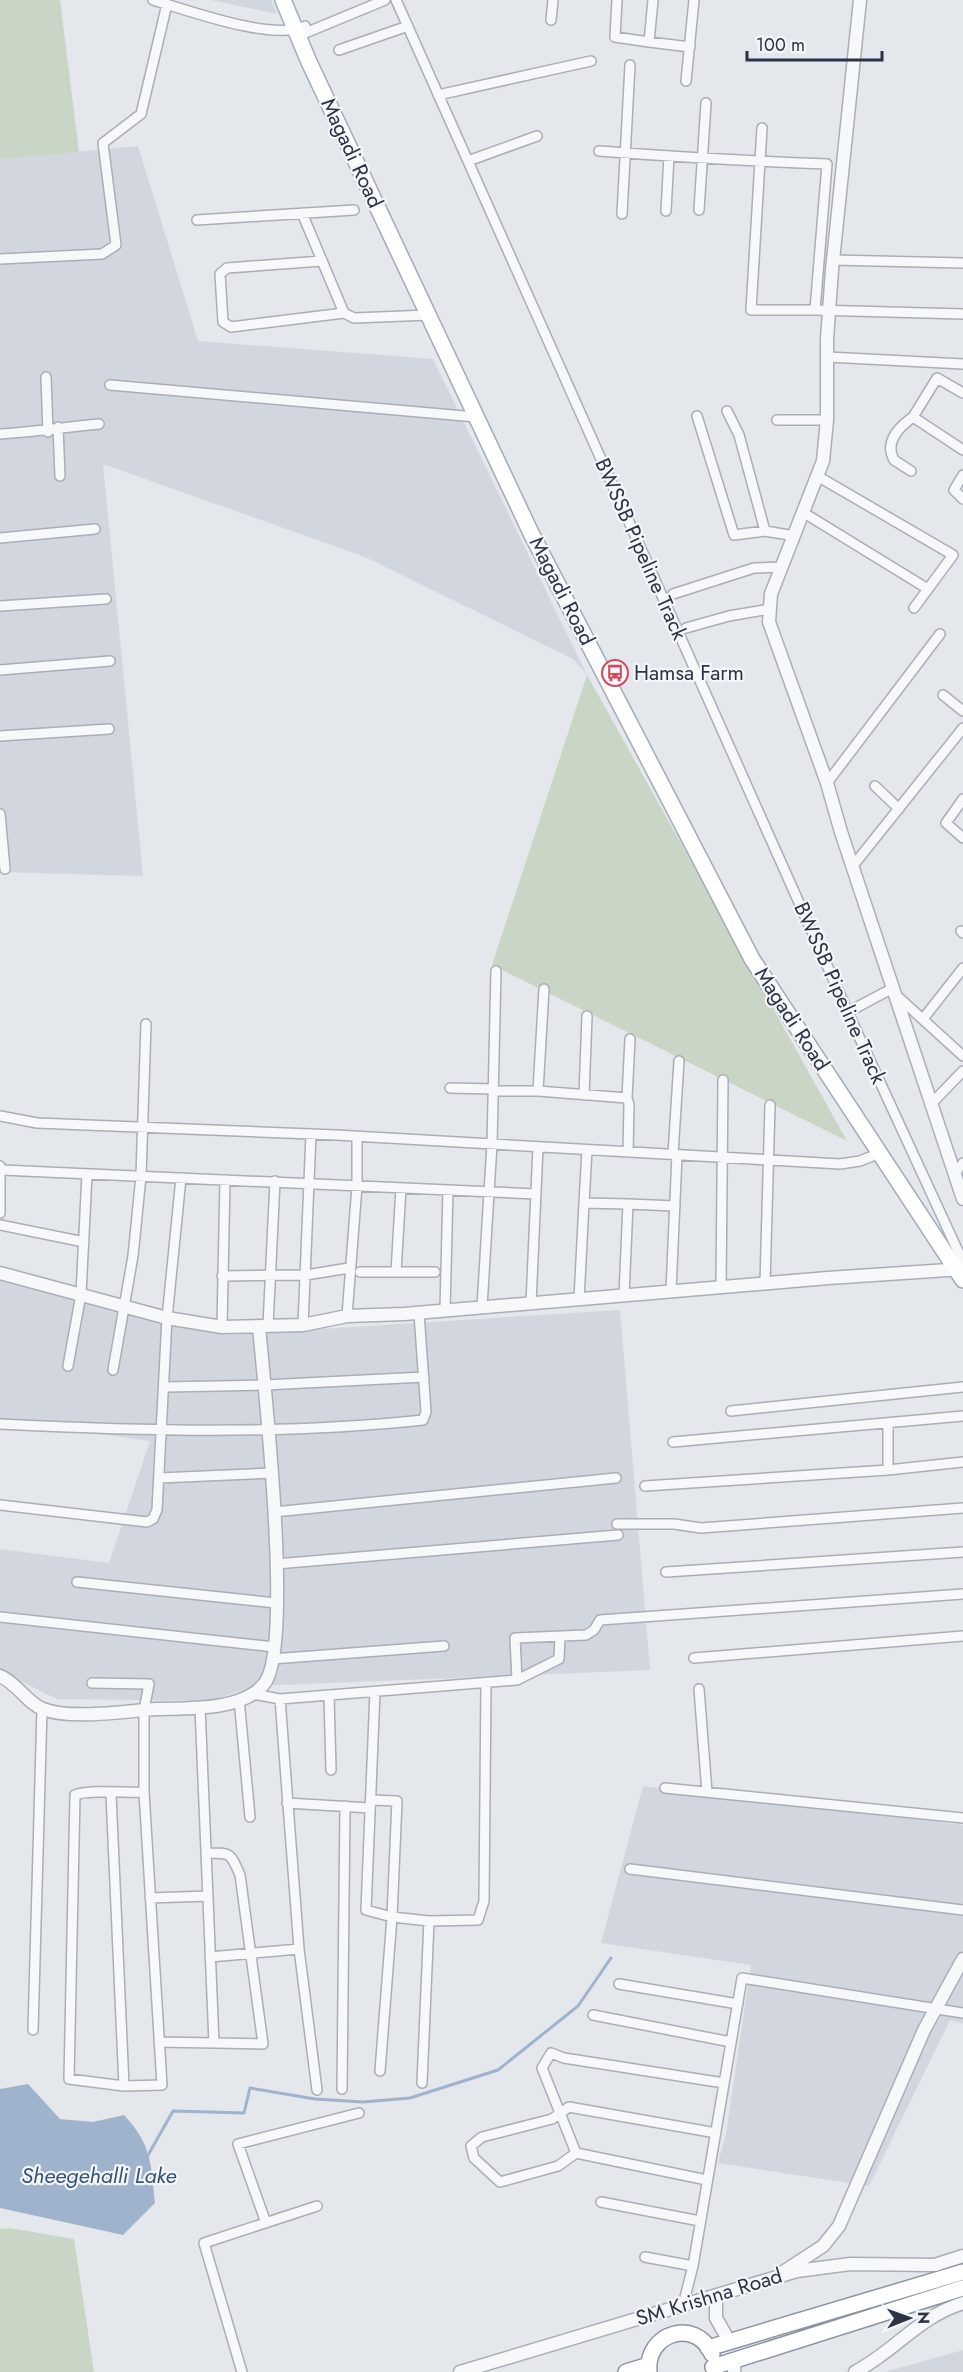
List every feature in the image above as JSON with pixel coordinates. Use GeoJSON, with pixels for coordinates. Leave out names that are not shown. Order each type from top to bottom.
{"type":"FeatureCollection","features":[{"type":"Feature","properties":{"kind":"main road","name":"Magadi Road"},"geometry":{"type":"LineString","coordinates":[[283,0],[301,31],[540,530],[761,955],[962,1269]]}},
{"type":"Feature","properties":{"kind":"main road","name":"Magadi Road"},"geometry":{"type":"LineString","coordinates":[[293,0],[301,31],[429,315],[531,533],[752,959],[880,1153],[962,1269]]}},
{"type":"Feature","properties":{"kind":"main road"},"geometry":{"type":"LineString","coordinates":[[708,2348],[963,2272]]}},
{"type":"Feature","properties":{"kind":"main road"},"geometry":{"type":"LineString","coordinates":[[626,2372],[649,2369],[655,2346],[671,2334],[690,2334],[708,2348],[713,2369],[735,2366],[963,2288]]}},
{"type":"Feature","properties":{"kind":"street"},"geometry":{"type":"LineString","coordinates":[[153,0],[254,27],[301,31],[385,0]]}},
{"type":"Feature","properties":{"kind":"street","name":"BWSSB Pipeline Track"},"geometry":{"type":"LineString","coordinates":[[396,0],[962,1269]]}},
{"type":"Feature","properties":{"kind":"street"},"geometry":{"type":"LineString","coordinates":[[551,20],[553,0]]}},
{"type":"Feature","properties":{"kind":"street"},"geometry":{"type":"LineString","coordinates":[[617,0],[615,37],[690,47]]}},
{"type":"Feature","properties":{"kind":"street"},"geometry":{"type":"LineString","coordinates":[[649,42],[653,0]]}},
{"type":"Feature","properties":{"kind":"street"},"geometry":{"type":"LineString","coordinates":[[686,81],[694,0]]}},
{"type":"Feature","properties":{"kind":"street"},"geometry":{"type":"LineString","coordinates":[[860,0],[833,260],[829,309],[827,420],[819,477],[771,594],[769,622],[827,783],[852,867],[932,1103],[959,1167],[963,1199]]}},
{"type":"Feature","properties":{"kind":"street"},"geometry":{"type":"LineString","coordinates":[[0,259],[102,254],[116,245],[103,143],[141,114],[168,4]]}},
{"type":"Feature","properties":{"kind":"street"},"geometry":{"type":"LineString","coordinates":[[339,50],[408,26]]}},
{"type":"Feature","properties":{"kind":"street"},"geometry":{"type":"LineString","coordinates":[[438,95],[591,61]]}},
{"type":"Feature","properties":{"kind":"street"},"geometry":{"type":"LineString","coordinates":[[622,214],[630,65]]}},
{"type":"Feature","properties":{"kind":"street"},"geometry":{"type":"LineString","coordinates":[[699,210],[706,103]]}},
{"type":"Feature","properties":{"kind":"street"},"geometry":{"type":"LineString","coordinates":[[762,128],[751,310],[829,309],[963,314]]}},
{"type":"Feature","properties":{"kind":"street"},"geometry":{"type":"LineString","coordinates":[[468,161],[537,136]]}},
{"type":"Feature","properties":{"kind":"street"},"geometry":{"type":"LineString","coordinates":[[599,151],[827,164],[815,310]]}},
{"type":"Feature","properties":{"kind":"street"},"geometry":{"type":"LineString","coordinates":[[666,211],[669,156]]}},
{"type":"Feature","properties":{"kind":"street"},"geometry":{"type":"LineString","coordinates":[[197,220],[354,210]]}},
{"type":"Feature","properties":{"kind":"street"},"geometry":{"type":"LineString","coordinates":[[302,213],[344,313]]}},
{"type":"Feature","properties":{"kind":"street"},"geometry":{"type":"LineString","coordinates":[[833,260],[963,263]]}},
{"type":"Feature","properties":{"kind":"street"},"geometry":{"type":"LineString","coordinates":[[321,261],[227,268],[220,274],[223,322],[231,327],[344,313],[354,318],[429,315]]}},
{"type":"Feature","properties":{"kind":"street"},"geometry":{"type":"LineString","coordinates":[[828,357],[963,364]]}},
{"type":"Feature","properties":{"kind":"street"},"geometry":{"type":"LineString","coordinates":[[46,377],[48,432]]}},
{"type":"Feature","properties":{"kind":"street"},"geometry":{"type":"LineString","coordinates":[[911,471],[894,460],[890,448],[896,432],[913,417],[937,378],[963,393]]}},
{"type":"Feature","properties":{"kind":"street"},"geometry":{"type":"LineString","coordinates":[[110,385],[477,417]]}},
{"type":"Feature","properties":{"kind":"street"},"geometry":{"type":"LineString","coordinates":[[727,411],[739,435],[765,531]]}},
{"type":"Feature","properties":{"kind":"street"},"geometry":{"type":"LineString","coordinates":[[697,416],[734,535],[765,531],[795,536]]}},
{"type":"Feature","properties":{"kind":"street"},"geometry":{"type":"LineString","coordinates":[[913,417],[963,450]]}},
{"type":"Feature","properties":{"kind":"street"},"geometry":{"type":"LineString","coordinates":[[777,420],[827,420]]}},
{"type":"Feature","properties":{"kind":"street"},"geometry":{"type":"LineString","coordinates":[[0,434],[48,432],[58,427],[99,424]]}},
{"type":"Feature","properties":{"kind":"street"},"geometry":{"type":"LineString","coordinates":[[58,427],[60,476]]}},
{"type":"Feature","properties":{"kind":"street"},"geometry":{"type":"LineString","coordinates":[[963,475],[954,490],[963,499]]}},
{"type":"Feature","properties":{"kind":"street"},"geometry":{"type":"LineString","coordinates":[[819,477],[953,555],[914,608]]}},
{"type":"Feature","properties":{"kind":"street"},"geometry":{"type":"LineString","coordinates":[[804,513],[928,589]]}},
{"type":"Feature","properties":{"kind":"street"},"geometry":{"type":"LineString","coordinates":[[0,538],[95,530]]}},
{"type":"Feature","properties":{"kind":"street"},"geometry":{"type":"LineString","coordinates":[[673,594],[754,568],[782,567]]}},
{"type":"Feature","properties":{"kind":"street"},"geometry":{"type":"LineString","coordinates":[[0,606],[106,599]]}},
{"type":"Feature","properties":{"kind":"street"},"geometry":{"type":"LineString","coordinates":[[686,628],[729,616],[770,609]]}},
{"type":"Feature","properties":{"kind":"street"},"geometry":{"type":"LineString","coordinates":[[827,783],[940,634]]}},
{"type":"Feature","properties":{"kind":"street"},"geometry":{"type":"LineString","coordinates":[[0,670],[110,661]]}},
{"type":"Feature","properties":{"kind":"street"},"geometry":{"type":"LineString","coordinates":[[943,695],[963,711]]}},
{"type":"Feature","properties":{"kind":"street"},"geometry":{"type":"LineString","coordinates":[[852,867],[963,728]]}},
{"type":"Feature","properties":{"kind":"street"},"geometry":{"type":"LineString","coordinates":[[0,736],[109,729]]}},
{"type":"Feature","properties":{"kind":"street"},"geometry":{"type":"LineString","coordinates":[[954,740],[963,747]]}},
{"type":"Feature","properties":{"kind":"street"},"geometry":{"type":"LineString","coordinates":[[874,786],[898,809]]}},
{"type":"Feature","properties":{"kind":"street"},"geometry":{"type":"LineString","coordinates":[[963,799],[946,823],[963,837]]}},
{"type":"Feature","properties":{"kind":"street"},"geometry":{"type":"LineString","coordinates":[[0,814],[5,869]]}},
{"type":"Feature","properties":{"kind":"street"},"geometry":{"type":"LineString","coordinates":[[923,1019],[963,968]]}},
{"type":"Feature","properties":{"kind":"street"},"geometry":{"type":"LineString","coordinates":[[482,1307],[492,1144],[496,971]]}},
{"type":"Feature","properties":{"kind":"street"},"geometry":{"type":"LineString","coordinates":[[538,1091],[544,989]]}},
{"type":"Feature","properties":{"kind":"street"},"geometry":{"type":"LineString","coordinates":[[848,1012],[894,991]]}},
{"type":"Feature","properties":{"kind":"street"},"geometry":{"type":"LineString","coordinates":[[894,991],[963,1056]]}},
{"type":"Feature","properties":{"kind":"street"},"geometry":{"type":"LineString","coordinates":[[584,1095],[587,1016]]}},
{"type":"Feature","properties":{"kind":"street"},"geometry":{"type":"LineString","coordinates":[[113,1370],[126,1306],[141,1176],[146,1024]]}},
{"type":"Feature","properties":{"kind":"street"},"geometry":{"type":"LineString","coordinates":[[628,1152],[629,1105],[627,1098],[630,1039]]}},
{"type":"Feature","properties":{"kind":"street"},"geometry":{"type":"LineString","coordinates":[[671,1291],[679,1061]]}},
{"type":"Feature","properties":{"kind":"street"},"geometry":{"type":"LineString","coordinates":[[932,1103],[963,1071]]}},
{"type":"Feature","properties":{"kind":"street"},"geometry":{"type":"LineString","coordinates":[[721,1287],[723,1080]]}},
{"type":"Feature","properties":{"kind":"street"},"geometry":{"type":"LineString","coordinates":[[450,1088],[538,1091],[627,1098]]}},
{"type":"Feature","properties":{"kind":"street"},"geometry":{"type":"LineString","coordinates":[[765,1283],[770,1104]]}},
{"type":"Feature","properties":{"kind":"street"},"geometry":{"type":"LineString","coordinates":[[0,1116],[37,1123],[311,1134],[840,1164],[860,1161],[880,1153]]}},
{"type":"Feature","properties":{"kind":"street"},"geometry":{"type":"LineString","coordinates":[[303,1325],[311,1134]]}},
{"type":"Feature","properties":{"kind":"street"},"geometry":{"type":"LineString","coordinates":[[347,1316],[357,1185],[357,1137]]}},
{"type":"Feature","properties":{"kind":"street"},"geometry":{"type":"LineString","coordinates":[[531,1303],[538,1147]]}},
{"type":"Feature","properties":{"kind":"street"},"geometry":{"type":"LineString","coordinates":[[579,1299],[587,1150]]}},
{"type":"Feature","properties":{"kind":"street"},"geometry":{"type":"LineString","coordinates":[[0,1213],[1,1168],[87,1174],[275,1181],[310,1185],[357,1185],[536,1194]]}},
{"type":"Feature","properties":{"kind":"street"},"geometry":{"type":"LineString","coordinates":[[68,1366],[81,1294],[87,1174]]}},
{"type":"Feature","properties":{"kind":"street"},"geometry":{"type":"LineString","coordinates":[[0,1505],[147,1522],[153,1519],[157,1510],[167,1318],[181,1178]]}},
{"type":"Feature","properties":{"kind":"street"},"geometry":{"type":"LineString","coordinates":[[222,1327],[225,1180]]}},
{"type":"Feature","properties":{"kind":"street"},"geometry":{"type":"LineString","coordinates":[[0,1676],[11,1681],[42,1709],[84,1714],[223,1705],[254,1694],[266,1683],[274,1653],[276,1564],[273,1473],[265,1385],[263,1327],[271,1274],[275,1181]]}},
{"type":"Feature","properties":{"kind":"street"},"geometry":{"type":"LineString","coordinates":[[396,1272],[401,1188]]}},
{"type":"Feature","properties":{"kind":"street"},"geometry":{"type":"LineString","coordinates":[[445,1310],[448,1190]]}},
{"type":"Feature","properties":{"kind":"street"},"geometry":{"type":"LineString","coordinates":[[584,1203],[675,1206]]}},
{"type":"Feature","properties":{"kind":"street"},"geometry":{"type":"LineString","coordinates":[[624,1295],[628,1204]]}},
{"type":"Feature","properties":{"kind":"street"},"geometry":{"type":"LineString","coordinates":[[0,1225],[84,1242]]}},
{"type":"Feature","properties":{"kind":"street"},"geometry":{"type":"LineString","coordinates":[[222,1276],[306,1275],[349,1268]]}},
{"type":"Feature","properties":{"kind":"street"},"geometry":{"type":"LineString","coordinates":[[0,1273],[167,1318],[222,1327],[263,1327],[303,1325],[347,1316],[418,1313],[765,1283],[962,1269]]}},
{"type":"Feature","properties":{"kind":"street"},"geometry":{"type":"LineString","coordinates":[[360,1272],[435,1272]]}},
{"type":"Feature","properties":{"kind":"street"},"geometry":{"type":"LineString","coordinates":[[0,1425],[162,1432],[327,1428],[423,1420],[426,1412],[418,1313]]}},
{"type":"Feature","properties":{"kind":"street"},"geometry":{"type":"LineString","coordinates":[[165,1387],[265,1385],[424,1377]]}},
{"type":"Feature","properties":{"kind":"street"},"geometry":{"type":"LineString","coordinates":[[731,1411],[963,1387]]}},
{"type":"Feature","properties":{"kind":"street"},"geometry":{"type":"LineString","coordinates":[[673,1442],[963,1416]]}},
{"type":"Feature","properties":{"kind":"street"},"geometry":{"type":"LineString","coordinates":[[888,1423],[888,1470]]}},
{"type":"Feature","properties":{"kind":"street"},"geometry":{"type":"LineString","coordinates":[[645,1486],[888,1470],[963,1462]]}},
{"type":"Feature","properties":{"kind":"street"},"geometry":{"type":"LineString","coordinates":[[159,1478],[273,1473]]}},
{"type":"Feature","properties":{"kind":"street"},"geometry":{"type":"LineString","coordinates":[[274,1512],[616,1478]]}},
{"type":"Feature","properties":{"kind":"street"},"geometry":{"type":"LineString","coordinates":[[276,1564],[674,1524],[701,1528],[963,1508]]}},
{"type":"Feature","properties":{"kind":"street"},"geometry":{"type":"LineString","coordinates":[[666,1572],[963,1552]]}},
{"type":"Feature","properties":{"kind":"street"},"geometry":{"type":"LineString","coordinates":[[77,1582],[276,1603]]}},
{"type":"Feature","properties":{"kind":"street"},"geometry":{"type":"LineString","coordinates":[[517,1680],[515,1638],[586,1635],[594,1630],[600,1620],[963,1594]]}},
{"type":"Feature","properties":{"kind":"street"},"geometry":{"type":"LineString","coordinates":[[0,1617],[274,1653],[444,1646]]}},
{"type":"Feature","properties":{"kind":"street"},"geometry":{"type":"LineString","coordinates":[[254,1694],[280,1699],[517,1680],[559,1659],[560,1636]]}},
{"type":"Feature","properties":{"kind":"street"},"geometry":{"type":"LineString","coordinates":[[694,1658],[963,1636]]}},
{"type":"Feature","properties":{"kind":"street"},"geometry":{"type":"LineString","coordinates":[[92,1683],[149,1684],[144,1710],[144,1792],[162,2085],[124,2086],[69,2079],[75,1795],[84,1791],[111,1794],[144,1792]]}},
{"type":"Feature","properties":{"kind":"street"},"geometry":{"type":"LineString","coordinates":[[375,1692],[366,1910],[392,1917],[429,1921],[478,1920],[484,1901],[486,1683]]}},
{"type":"Feature","properties":{"kind":"street"},"geometry":{"type":"LineString","coordinates":[[699,1689],[707,1792]]}},
{"type":"Feature","properties":{"kind":"street"},"geometry":{"type":"LineString","coordinates":[[329,1695],[331,1770]]}},
{"type":"Feature","properties":{"kind":"street"},"geometry":{"type":"LineString","coordinates":[[239,1699],[250,1817]]}},
{"type":"Feature","properties":{"kind":"street"},"geometry":{"type":"LineString","coordinates":[[280,1699],[299,1949],[317,2090]]}},
{"type":"Feature","properties":{"kind":"street"},"geometry":{"type":"LineString","coordinates":[[200,1707],[214,2043]]}},
{"type":"Feature","properties":{"kind":"street"},"geometry":{"type":"LineString","coordinates":[[33,2031],[42,1709]]}},
{"type":"Feature","properties":{"kind":"street"},"geometry":{"type":"LineString","coordinates":[[665,1788],[963,1818]]}},
{"type":"Feature","properties":{"kind":"street"},"geometry":{"type":"LineString","coordinates":[[111,1794],[124,2086]]}},
{"type":"Feature","properties":{"kind":"street"},"geometry":{"type":"LineString","coordinates":[[287,1803],[345,1806],[397,1801],[392,1917],[380,2071]]}},
{"type":"Feature","properties":{"kind":"street"},"geometry":{"type":"LineString","coordinates":[[342,2089],[345,1806]]}},
{"type":"Feature","properties":{"kind":"street"},"geometry":{"type":"LineString","coordinates":[[159,2042],[262,2044],[240,1875],[232,1856],[226,1853],[206,1853]]}},
{"type":"Feature","properties":{"kind":"street"},"geometry":{"type":"LineString","coordinates":[[630,1869],[963,1910]]}},
{"type":"Feature","properties":{"kind":"street"},"geometry":{"type":"LineString","coordinates":[[150,1898],[208,1896]]}},
{"type":"Feature","properties":{"kind":"street"},"geometry":{"type":"LineString","coordinates":[[422,2083],[429,1921]]}},
{"type":"Feature","properties":{"kind":"street"},"geometry":{"type":"LineString","coordinates":[[210,1957],[299,1949]]}},
{"type":"Feature","properties":{"kind":"street"},"geometry":{"type":"LineString","coordinates":[[769,2280],[823,2246],[839,2226],[924,2030],[963,1959]]}},
{"type":"Feature","properties":{"kind":"street"},"geometry":{"type":"LineString","coordinates":[[683,2305],[693,2266],[742,1978],[963,2013]]}},
{"type":"Feature","properties":{"kind":"street"},"geometry":{"type":"LineString","coordinates":[[619,1984],[738,2004]]}},
{"type":"Feature","properties":{"kind":"street"},"geometry":{"type":"LineString","coordinates":[[593,2015],[731,2042]]}},
{"type":"Feature","properties":{"kind":"street"},"geometry":{"type":"LineString","coordinates":[[576,2153],[542,2068],[551,2052],[564,2058],[724,2083]]}},
{"type":"Feature","properties":{"kind":"street"},"geometry":{"type":"LineString","coordinates":[[707,2180],[576,2153],[558,2166],[500,2182],[481,2165],[471,2151],[472,2142],[552,2119],[569,2107],[716,2133]]}},
{"type":"Feature","properties":{"kind":"street"},"geometry":{"type":"LineString","coordinates":[[266,2223],[238,2144],[359,2113]]}},
{"type":"Feature","properties":{"kind":"street"},"geometry":{"type":"LineString","coordinates":[[601,2202],[700,2221]]}},
{"type":"Feature","properties":{"kind":"street"},"geometry":{"type":"LineString","coordinates":[[242,2372],[204,2243],[317,2206]]}},
{"type":"Feature","properties":{"kind":"street","name":"SM Krishna Road"},"geometry":{"type":"LineString","coordinates":[[460,2372],[797,2271],[836,2265],[936,2265],[963,2256]]}},
{"type":"Feature","properties":{"kind":"street"},"geometry":{"type":"LineString","coordinates":[[645,2257],[693,2266]]}},
{"type":"Feature","properties":{"kind":"street"},"geometry":{"type":"LineString","coordinates":[[716,2295],[716,2318],[729,2341]]}},
{"type":"Feature","properties":{"kind":"street"},"geometry":{"type":"LineString","coordinates":[[855,2372],[872,2362],[934,2314],[963,2303]]}},
{"type":"Feature","properties":{"kind":"shaded area"},"geometry":{"type":"Polygon","coordinates":[[[211,0],[271,0],[277,14],[211,0]]]}},
{"type":"Feature","properties":{"kind":"shaded area"},"geometry":{"type":"Polygon","coordinates":[[[138,146],[198,341],[433,359],[587,675],[573,659],[365,557],[103,464],[143,876],[0,872],[0,159],[138,146]]]}},
{"type":"Feature","properties":{"kind":"shaded area"},"geometry":{"type":"Polygon","coordinates":[[[0,1279],[225,1335],[620,1310],[650,1670],[256,1686],[209,1701],[57,1699],[0,1671],[0,1549],[109,1563],[150,1441],[0,1420],[0,1279]]]}},
{"type":"Feature","properties":{"kind":"shaded area"},"geometry":{"type":"Polygon","coordinates":[[[643,1786],[963,1825],[963,2024],[950,2020],[869,2186],[718,2163],[726,2134],[751,1965],[601,1943],[643,1786]]]}},
{"type":"Feature","properties":{"kind":"shaded area"},"geometry":{"type":"Polygon","coordinates":[[[963,2350],[963,2372],[885,2372],[963,2350]]]}},
{"type":"Feature","properties":{"kind":"green space"},"geometry":{"type":"Polygon","coordinates":[[[0,0],[60,0],[79,152],[0,159],[0,0]]]}},
{"type":"Feature","properties":{"kind":"green space"},"geometry":{"type":"Polygon","coordinates":[[[587,675],[847,1141],[492,965],[587,675]]]}},
{"type":"Feature","properties":{"kind":"green space"},"geometry":{"type":"Polygon","coordinates":[[[10,2228],[74,2239],[94,2372],[0,2372],[0,2229],[10,2228]]]}},
{"type":"Feature","properties":{"kind":"water","name":"Sheegehalli Lake"},"geometry":{"type":"Polygon","coordinates":[[[28,2084],[60,2119],[93,2122],[124,2115],[140,2136],[149,2156],[155,2203],[123,2235],[0,2208],[0,2089],[28,2084]]]}},
{"type":"Feature","properties":{"kind":"waterway"},"geometry":{"type":"LineString","coordinates":[[147,2157],[173,2111],[244,2113],[250,2088],[315,2099],[363,2102],[410,2098],[498,2070],[578,2006],[611,1958]]}},
{"type":"Feature","properties":{"kind":"place","name":"Hamsa Farm"},"geometry":{"type":"Point","coordinates":[615,673]}}]}
